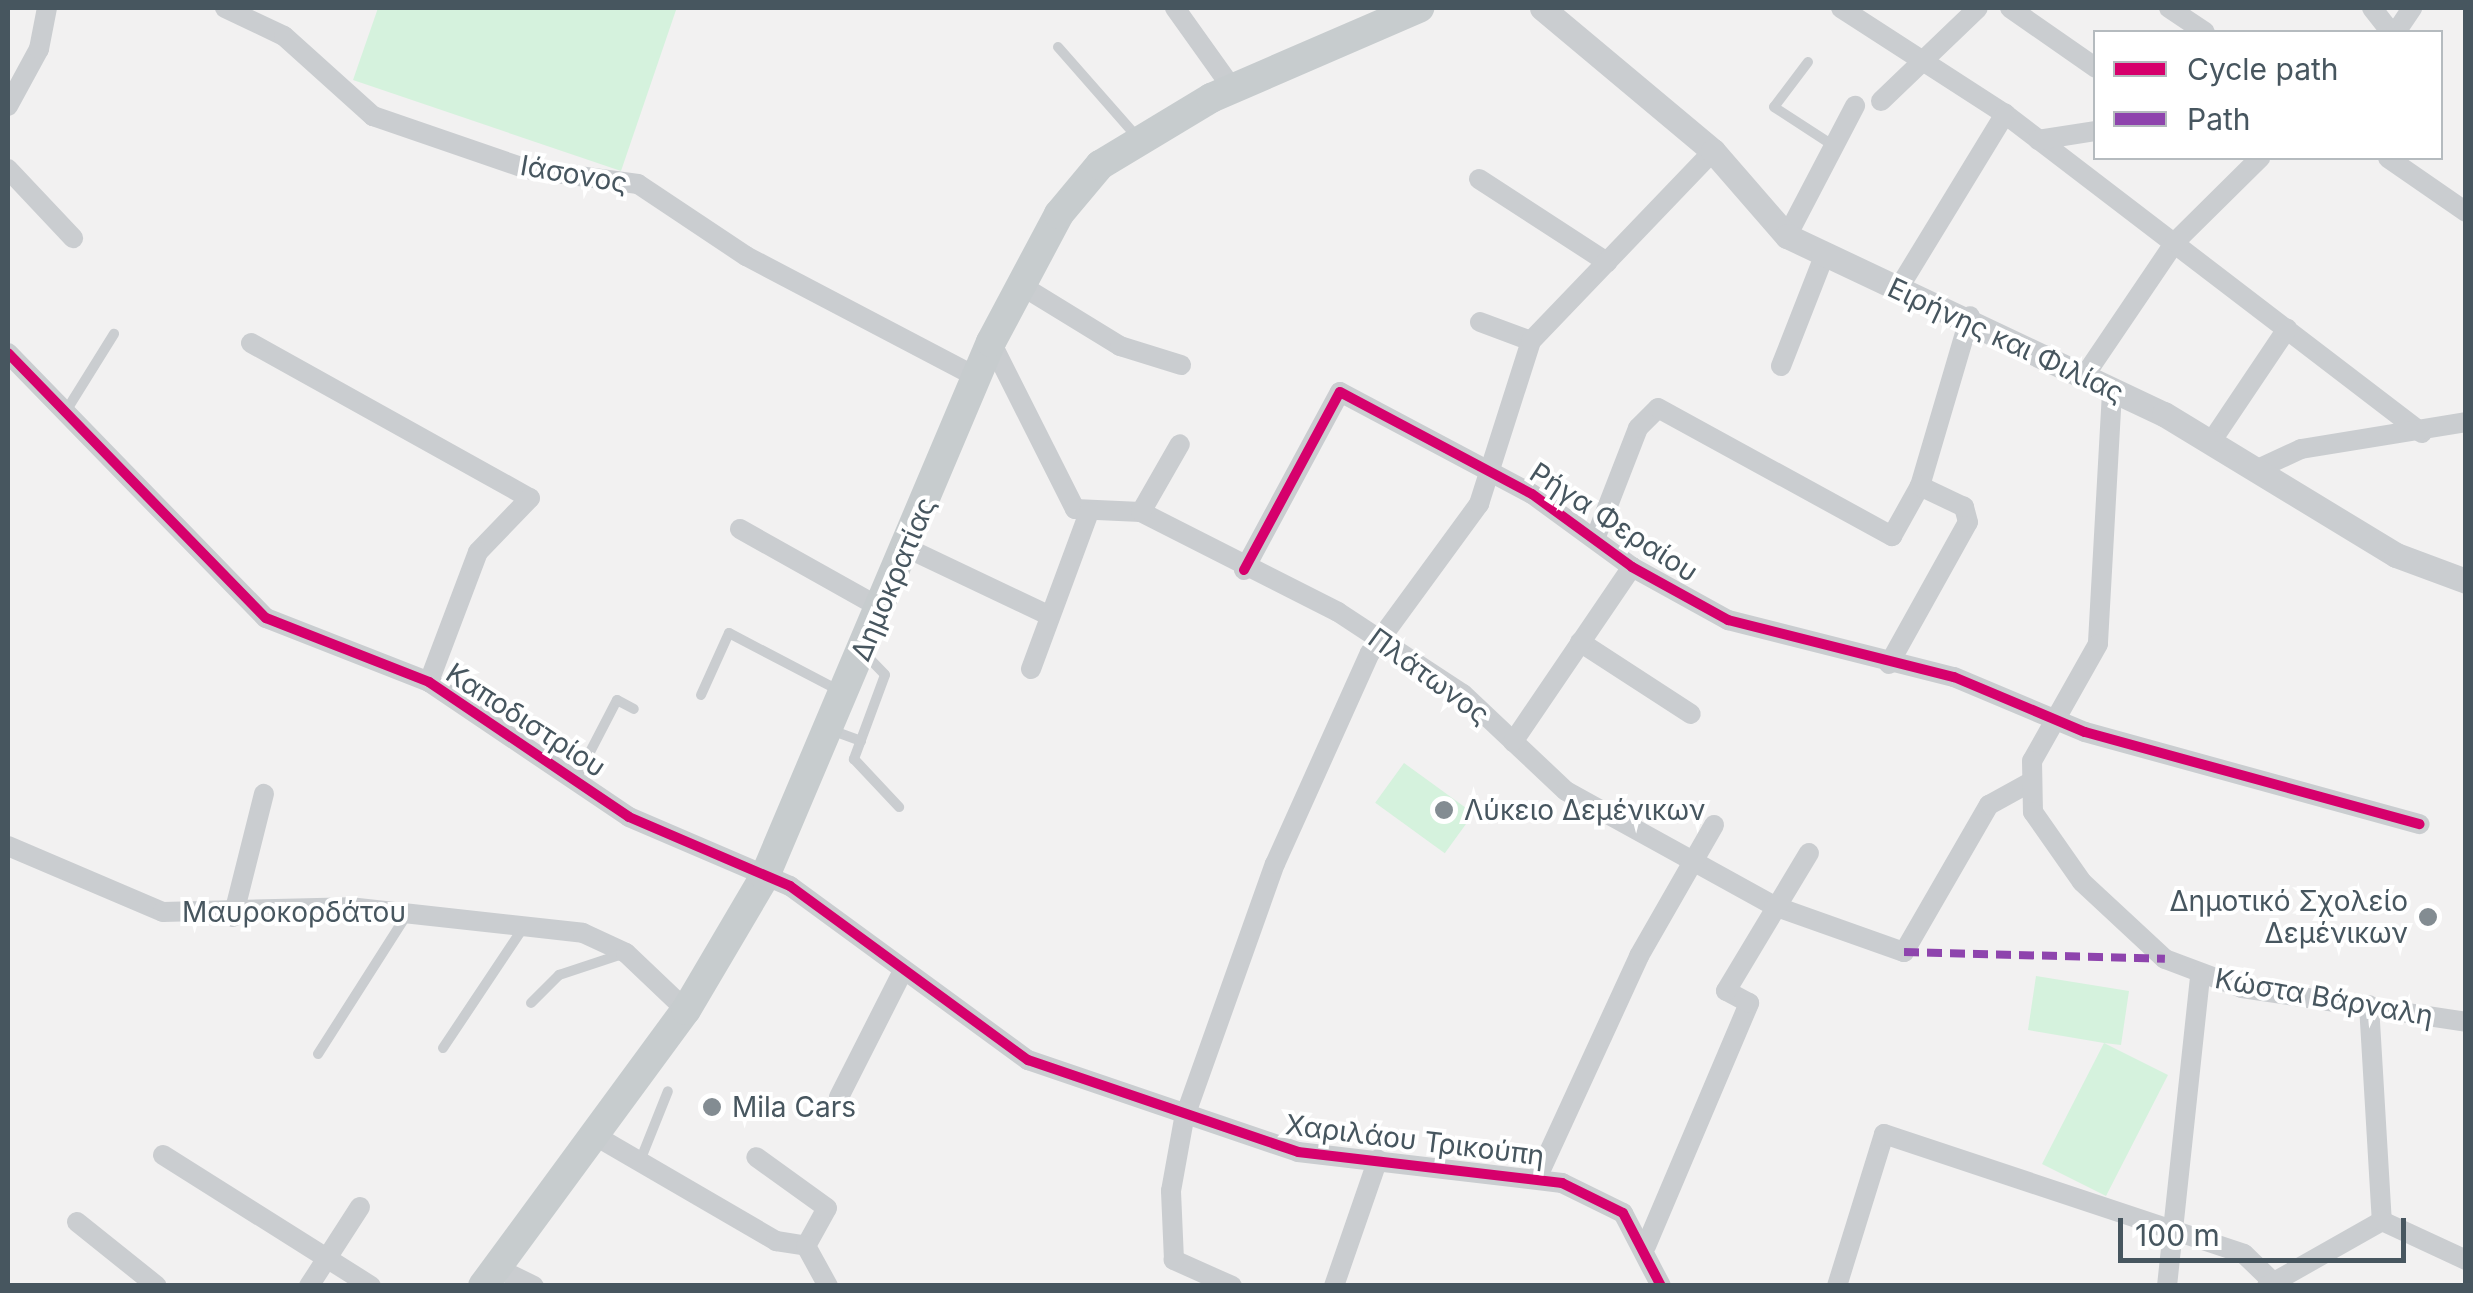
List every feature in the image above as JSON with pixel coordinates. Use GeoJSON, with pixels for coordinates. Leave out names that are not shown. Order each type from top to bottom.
{"type":"FeatureCollection","features":[{"type":"Feature","properties":{"kind":"main road","name":"Δημοκρατίας"},"geometry":{"type":"LineString","coordinates":[[490,1277],[686,1010],[765,876],[846,694],[992,342],[1019,284],[1085,181],[1139,140],[1232,88],[1418,8]]}},
{"type":"Feature","properties":{"kind":"street"},"geometry":{"type":"LineString","coordinates":[[8,106],[38,49],[46,8]]}},
{"type":"Feature","properties":{"kind":"street","name":"Ιάσονος"},"geometry":{"type":"LineString","coordinates":[[225,8],[284,36],[373,116],[527,169],[638,184],[746,256],[976,377]]}},
{"type":"Feature","properties":{"kind":"street"},"geometry":{"type":"LineString","coordinates":[[1175,8],[1232,88]]}},
{"type":"Feature","properties":{"kind":"street","name":"Ειρήνης και Φιλίας"},"geometry":{"type":"LineString","coordinates":[[1542,8],[1714,150],[1786,236],[1824,259],[1970,316],[2083,378],[2213,439],[2396,555],[2466,582]]}},
{"type":"Feature","properties":{"kind":"street"},"geometry":{"type":"LineString","coordinates":[[1841,8],[2004,114],[2422,433]]}},
{"type":"Feature","properties":{"kind":"street"},"geometry":{"type":"LineString","coordinates":[[1881,101],[1978,8]]}},
{"type":"Feature","properties":{"kind":"street"},"geometry":{"type":"LineString","coordinates":[[2010,8],[2093,66]]}},
{"type":"Feature","properties":{"kind":"street"},"geometry":{"type":"LineString","coordinates":[[2170,8],[2202,30]]}},
{"type":"Feature","properties":{"kind":"street"},"geometry":{"type":"LineString","coordinates":[[2372,8],[2392,30]]}},
{"type":"Feature","properties":{"kind":"street"},"geometry":{"type":"LineString","coordinates":[[2396,30],[2412,8]]}},
{"type":"Feature","properties":{"kind":"street"},"geometry":{"type":"LineString","coordinates":[[1786,236],[1855,106]]}},
{"type":"Feature","properties":{"kind":"street"},"geometry":{"type":"LineString","coordinates":[[1900,286],[2004,114]]}},
{"type":"Feature","properties":{"kind":"street"},"geometry":{"type":"LineString","coordinates":[[2038,140],[2093,131]]}},
{"type":"Feature","properties":{"kind":"street"},"geometry":{"type":"LineString","coordinates":[[1232,1286],[1174,1260],[1166,1243],[1184,1119],[1274,864],[1380,638],[1479,504],[1532,342],[1714,150]]}},
{"type":"Feature","properties":{"kind":"street"},"geometry":{"type":"LineString","coordinates":[[2083,378],[2176,242],[2258,160]]}},
{"type":"Feature","properties":{"kind":"street"},"geometry":{"type":"LineString","coordinates":[[2391,160],[2466,212]]}},
{"type":"Feature","properties":{"kind":"street"},"geometry":{"type":"LineString","coordinates":[[8,169],[73,238]]}},
{"type":"Feature","properties":{"kind":"street"},"geometry":{"type":"LineString","coordinates":[[1479,179],[1607,262]]}},
{"type":"Feature","properties":{"kind":"street"},"geometry":{"type":"LineString","coordinates":[[1781,366],[1824,259]]}},
{"type":"Feature","properties":{"kind":"street"},"geometry":{"type":"LineString","coordinates":[[1019,284],[1120,346],[1180,364]]}},
{"type":"Feature","properties":{"kind":"street"},"geometry":{"type":"LineString","coordinates":[[1595,539],[1638,428],[1658,408],[1880,535],[1892,536],[1920,486],[1970,316]]}},
{"type":"Feature","properties":{"kind":"street"},"geometry":{"type":"LineString","coordinates":[[1480,322],[1532,342]]}},
{"type":"Feature","properties":{"kind":"street"},"geometry":{"type":"LineString","coordinates":[[2213,439],[2287,329]]}},
{"type":"Feature","properties":{"kind":"street"},"geometry":{"type":"LineString","coordinates":[[992,342],[1062,500],[1089,512],[1031,669]]}},
{"type":"Feature","properties":{"kind":"street"},"geometry":{"type":"LineString","coordinates":[[251,344],[530,498],[478,552],[429,682]]}},
{"type":"Feature","properties":{"kind":"street","name":"Καποδιστρίου"},"geometry":{"type":"LineString","coordinates":[[8,353],[266,618],[429,682],[668,838],[765,876]]}},
{"type":"Feature","properties":{"kind":"street"},"geometry":{"type":"LineString","coordinates":[[2027,784],[2054,720],[2098,644],[2112,392]]}},
{"type":"Feature","properties":{"kind":"street","name":"Ρήγα Φεραίου"},"geometry":{"type":"LineString","coordinates":[[1244,570],[1331,397],[1352,396],[1491,473],[1632,567],[1728,620],[1889,664],[1954,677],[2054,720],[2420,824]]}},
{"type":"Feature","properties":{"kind":"street"},"geometry":{"type":"LineString","coordinates":[[2262,467],[2301,449],[2422,433],[2466,422]]}},
{"type":"Feature","properties":{"kind":"street"},"geometry":{"type":"LineString","coordinates":[[1141,512],[1180,444]]}},
{"type":"Feature","properties":{"kind":"street"},"geometry":{"type":"LineString","coordinates":[[1889,664],[1968,522],[1957,503],[1920,486]]}},
{"type":"Feature","properties":{"kind":"street","name":"Πλάτωνος"},"geometry":{"type":"LineString","coordinates":[[1089,512],[1141,512],[1244,570],[1380,638],[1513,742],[1566,791],[1774,906],[1904,952],[1989,805],[2027,784]]}},
{"type":"Feature","properties":{"kind":"street"},"geometry":{"type":"LineString","coordinates":[[740,529],[881,608]]}},
{"type":"Feature","properties":{"kind":"street"},"geometry":{"type":"LineString","coordinates":[[907,548],[1050,616]]}},
{"type":"Feature","properties":{"kind":"street"},"geometry":{"type":"LineString","coordinates":[[1513,742],[1632,567]]}},
{"type":"Feature","properties":{"kind":"street"},"geometry":{"type":"LineString","coordinates":[[1580,642],[1691,714]]}},
{"type":"Feature","properties":{"kind":"street","name":"Κώστα Βάρναλη"},"geometry":{"type":"LineString","coordinates":[[2027,784],[2048,836],[2109,912],[2151,950],[2200,975],[2466,1022]]}},
{"type":"Feature","properties":{"kind":"street"},"geometry":{"type":"LineString","coordinates":[[233,916],[264,794]]}},
{"type":"Feature","properties":{"kind":"street"},"geometry":{"type":"LineString","coordinates":[[1538,1176],[1639,956],[1714,825]]}},
{"type":"Feature","properties":{"kind":"street","name":"Μαυροκορδάτου"},"geometry":{"type":"LineString","coordinates":[[8,846],[153,909],[233,916],[410,910],[526,923],[626,953],[686,1010]]}},
{"type":"Feature","properties":{"kind":"street"},"geometry":{"type":"LineString","coordinates":[[1646,1246],[1749,1003],[1726,991],[1809,852]]}},
{"type":"Feature","properties":{"kind":"street","name":"Χαριλάου Τρικούπη"},"geometry":{"type":"LineString","coordinates":[[765,876],[808,898],[902,975],[1028,1060],[1184,1119],[1298,1152],[1538,1176],[1616,1207],[1646,1246],[1661,1286]]}},
{"type":"Feature","properties":{"kind":"street"},"geometry":{"type":"LineString","coordinates":[[839,1098],[902,975]]}},
{"type":"Feature","properties":{"kind":"street"},"geometry":{"type":"LineString","coordinates":[[2167,1286],[2200,975]]}},
{"type":"Feature","properties":{"kind":"street"},"geometry":{"type":"LineString","coordinates":[[2369,1006],[2382,1221]]}},
{"type":"Feature","properties":{"kind":"street"},"geometry":{"type":"LineString","coordinates":[[1837,1286],[1880,1134],[2254,1259],[2270,1284],[2382,1221]]}},
{"type":"Feature","properties":{"kind":"street"},"geometry":{"type":"LineString","coordinates":[[594,1135],[776,1242],[806,1246]]}},
{"type":"Feature","properties":{"kind":"street"},"geometry":{"type":"LineString","coordinates":[[162,1155],[371,1286]]}},
{"type":"Feature","properties":{"kind":"street"},"geometry":{"type":"LineString","coordinates":[[756,1157],[827,1208],[806,1246]]}},
{"type":"Feature","properties":{"kind":"street"},"geometry":{"type":"LineString","coordinates":[[1334,1286],[1378,1159]]}},
{"type":"Feature","properties":{"kind":"street"},"geometry":{"type":"LineString","coordinates":[[310,1286],[360,1207]]}},
{"type":"Feature","properties":{"kind":"street"},"geometry":{"type":"LineString","coordinates":[[2382,1221],[2466,1260]]}},
{"type":"Feature","properties":{"kind":"street"},"geometry":{"type":"LineString","coordinates":[[78,1222],[157,1286]]}},
{"type":"Feature","properties":{"kind":"street"},"geometry":{"type":"LineString","coordinates":[[806,1246],[828,1286]]}},
{"type":"Feature","properties":{"kind":"street"},"geometry":{"type":"LineString","coordinates":[[490,1277],[534,1286]]}},
{"type":"Feature","properties":{"kind":"lane"},"geometry":{"type":"LineString","coordinates":[[1058,47],[1139,140]]}},
{"type":"Feature","properties":{"kind":"lane"},"geometry":{"type":"LineString","coordinates":[[1808,62],[1774,107],[1834,146]]}},
{"type":"Feature","properties":{"kind":"lane"},"geometry":{"type":"LineString","coordinates":[[66,411],[114,334]]}},
{"type":"Feature","properties":{"kind":"lane"},"geometry":{"type":"LineString","coordinates":[[700,694],[729,633],[846,694]]}},
{"type":"Feature","properties":{"kind":"lane"},"geometry":{"type":"LineString","coordinates":[[863,653],[885,675],[861,741],[858,772],[899,807]]}},
{"type":"Feature","properties":{"kind":"lane"},"geometry":{"type":"LineString","coordinates":[[576,779],[617,700],[634,710]]}},
{"type":"Feature","properties":{"kind":"lane"},"geometry":{"type":"LineString","coordinates":[[830,730],[861,741]]}},
{"type":"Feature","properties":{"kind":"lane"},"geometry":{"type":"LineString","coordinates":[[318,1054],[410,910]]}},
{"type":"Feature","properties":{"kind":"lane"},"geometry":{"type":"LineString","coordinates":[[443,1048],[526,923]]}},
{"type":"Feature","properties":{"kind":"lane"},"geometry":{"type":"LineString","coordinates":[[532,1003],[559,974],[626,953]]}},
{"type":"Feature","properties":{"kind":"lane"},"geometry":{"type":"LineString","coordinates":[[640,1162],[668,1091]]}},
{"type":"Feature","properties":{"kind":"green space"},"geometry":{"type":"Polygon","coordinates":[[[378,8],[676,10],[621,171],[353,80],[378,8]]]}},
{"type":"Feature","properties":{"kind":"green space"},"geometry":{"type":"Polygon","coordinates":[[[1404,763],[1474,814],[1445,853],[1375,803],[1404,763]]]}},
{"type":"Feature","properties":{"kind":"green space"},"geometry":{"type":"Polygon","coordinates":[[[2036,976],[2129,991],[2121,1045],[2028,1030],[2036,976]]]}},
{"type":"Feature","properties":{"kind":"green space"},"geometry":{"type":"Polygon","coordinates":[[[2104,1043],[2168,1075],[2106,1196],[2042,1164],[2104,1043]]]}},
{"type":"Feature","properties":{"kind":"marked path"},"geometry":{"type":"LineString","coordinates":[[1904,952],[2165,959]]}},
{"type":"Feature","properties":{"kind":"cycle path"},"geometry":{"type":"LineString","coordinates":[[8,353],[266,618],[429,682],[629,817],[790,886],[1028,1060],[1298,1152],[1562,1183],[1623,1213],[1661,1286]]}},
{"type":"Feature","properties":{"kind":"cycle path"},"geometry":{"type":"LineString","coordinates":[[1244,570],[1340,392],[1532,494],[1632,567],[1728,620],[1954,677],[2085,732],[2420,824]]}},
{"type":"Feature","properties":{"kind":"place","name":"Λύκειο Δεμένικων"},"geometry":{"type":"Point","coordinates":[1444,810]}},
{"type":"Feature","properties":{"kind":"place","name":"Δημοτικό Σχολείο Δεμένικων"},"geometry":{"type":"Point","coordinates":[2428,917]}},
{"type":"Feature","properties":{"kind":"place","name":"Mila Cars"},"geometry":{"type":"Point","coordinates":[712,1107]}}]}
